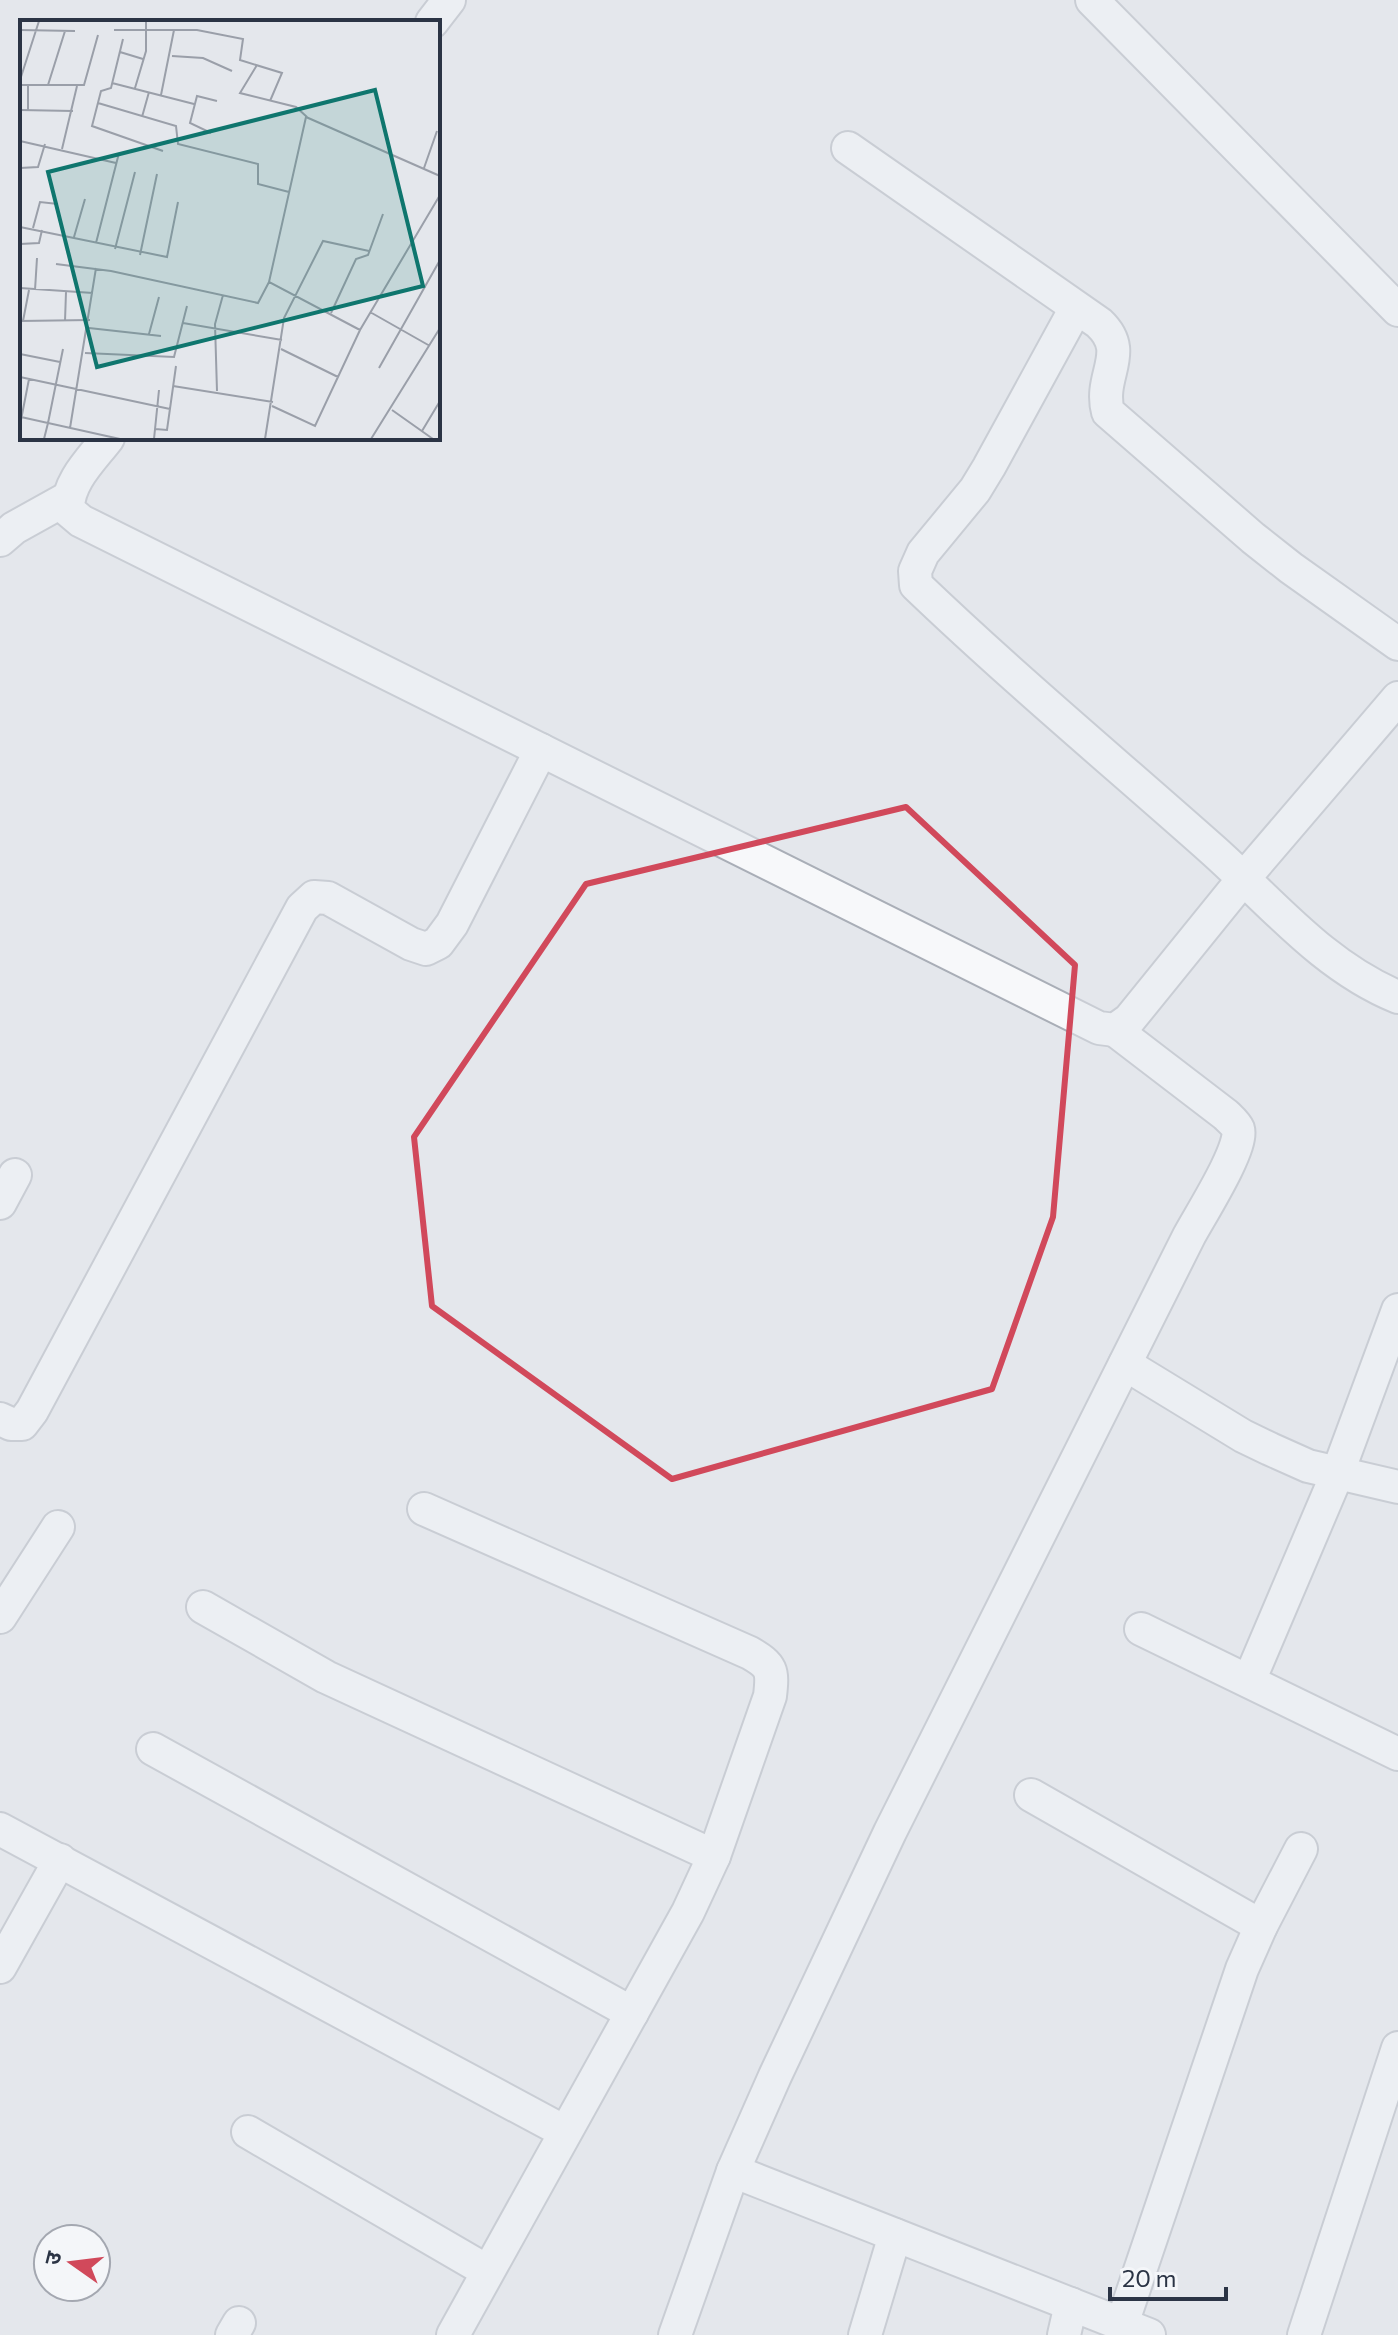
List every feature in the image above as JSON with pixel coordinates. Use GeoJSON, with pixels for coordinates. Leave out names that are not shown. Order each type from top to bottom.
{"type":"FeatureCollection","features":[{"type":"Feature","properties":{"kind":"street"},"geometry":{"type":"LineString","coordinates":[[434,20],[449,0]]}},
{"type":"Feature","properties":{"kind":"street"},"geometry":{"type":"LineString","coordinates":[[1092,0],[1398,310]]}},
{"type":"Feature","properties":{"kind":"street"},"geometry":{"type":"LineString","coordinates":[[848,148],[1111,334],[1114,357],[1106,384],[1108,412],[1253,538],[1398,644]]}},
{"type":"Feature","properties":{"kind":"street"},"geometry":{"type":"LineString","coordinates":[[1076,308],[982,478],[923,553],[915,571],[916,585],[1244,878],[1304,937],[1345,968],[1398,997]]}},
{"type":"Feature","properties":{"kind":"street"},"geometry":{"type":"LineString","coordinates":[[106,440],[78,477],[68,498],[68,510],[81,521],[1099,1028],[1115,1030],[1226,1115],[1238,1128],[1238,1139],[1231,1159],[1189,1236],[890,1832],[781,2063],[733,2171],[675,2335]]}},
{"type":"Feature","properties":{"kind":"street"},"geometry":{"type":"LineString","coordinates":[[0,540],[14,528],[68,498]]}},
{"type":"Feature","properties":{"kind":"street"},"geometry":{"type":"LineString","coordinates":[[1115,1030],[1142,1006],[1244,878],[1398,698]]}},
{"type":"Feature","properties":{"kind":"street"},"geometry":{"type":"LineString","coordinates":[[0,1419],[11,1424],[22,1424],[32,1411],[302,908],[314,897],[328,898],[411,944],[426,949],[438,943],[452,924],[541,750]]}},
{"type":"Feature","properties":{"kind":"street"},"geometry":{"type":"LineString","coordinates":[[1249,1681],[1338,1472],[1398,1310]]}},
{"type":"Feature","properties":{"kind":"street"},"geometry":{"type":"LineString","coordinates":[[1125,1364],[1243,1436],[1308,1466],[1398,1487]]}},
{"type":"Feature","properties":{"kind":"street"},"geometry":{"type":"LineString","coordinates":[[424,1509],[735,1647],[766,1662],[773,1675],[770,1696],[714,1856],[688,1912],[453,2335]]}},
{"type":"Feature","properties":{"kind":"street"},"geometry":{"type":"LineString","coordinates":[[0,1617],[58,1527]]}},
{"type":"Feature","properties":{"kind":"street"},"geometry":{"type":"LineString","coordinates":[[203,1607],[326,1677],[714,1856]]}},
{"type":"Feature","properties":{"kind":"street"},"geometry":{"type":"LineString","coordinates":[[1141,1629],[1398,1754]]}},
{"type":"Feature","properties":{"kind":"street"},"geometry":{"type":"LineString","coordinates":[[153,1749],[632,2013]]}},
{"type":"Feature","properties":{"kind":"street"},"geometry":{"type":"LineString","coordinates":[[1031,1795],[1261,1926]]}},
{"type":"Feature","properties":{"kind":"street"},"geometry":{"type":"LineString","coordinates":[[0,1829],[565,2132]]}},
{"type":"Feature","properties":{"kind":"street"},"geometry":{"type":"LineString","coordinates":[[733,2171],[895,2235],[1067,2320],[1136,2330],[1222,2025],[1261,1926],[1301,1849]]}},
{"type":"Feature","properties":{"kind":"street"},"geometry":{"type":"LineString","coordinates":[[0,1967],[60,1860]]}},
{"type":"Feature","properties":{"kind":"street"},"geometry":{"type":"LineString","coordinates":[[1304,2335],[1398,2048]]}},
{"type":"Feature","properties":{"kind":"street"},"geometry":{"type":"LineString","coordinates":[[248,2132],[487,2271]]}},
{"type":"Feature","properties":{"kind":"street"},"geometry":{"type":"LineString","coordinates":[[865,2335],[895,2235]]}},
{"type":"Feature","properties":{"kind":"highlighted area"},"geometry":{"type":"Polygon","coordinates":[[[906,807],[1075,965],[1053,1217],[992,1389],[672,1479],[432,1306],[414,1137],[586,884],[906,807]]]}}]}
